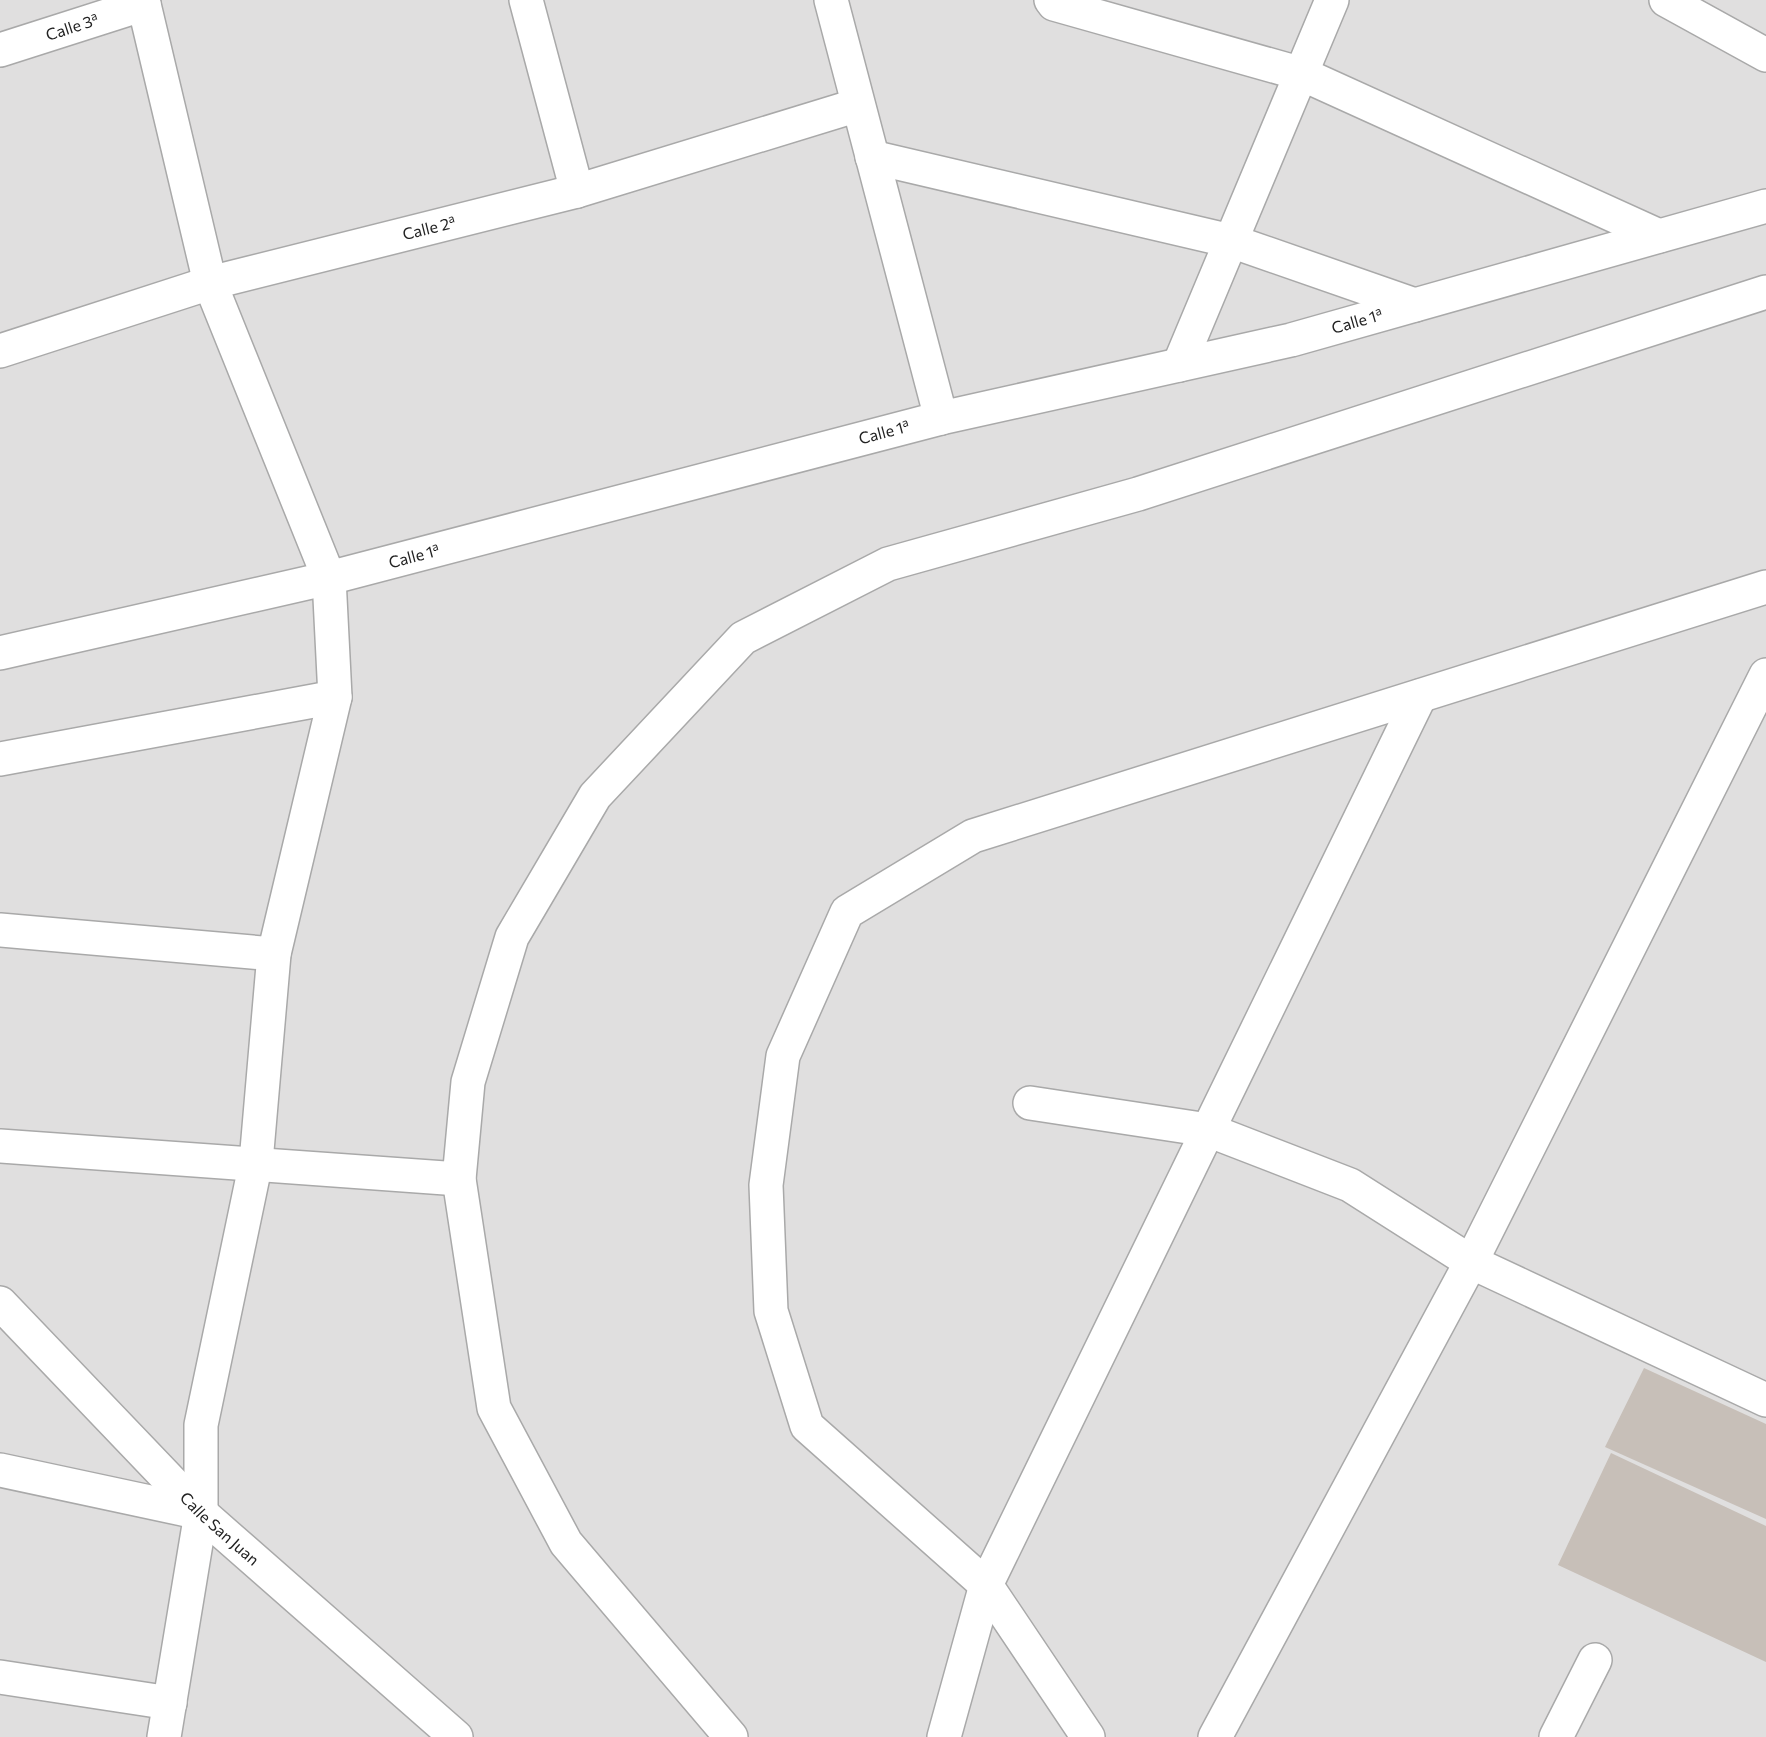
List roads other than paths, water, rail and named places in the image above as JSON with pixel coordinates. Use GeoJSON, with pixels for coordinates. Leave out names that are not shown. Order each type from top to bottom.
{"type":"FeatureCollection","features":[{"type":"Feature","properties":{"kind":"street"},"geometry":{"type":"LineString","coordinates":[[526,0],[577,191]]}},
{"type":"Feature","properties":{"kind":"street"},"geometry":{"type":"LineString","coordinates":[[831,0],[940,418]]}},
{"type":"Feature","properties":{"kind":"street"},"geometry":{"type":"LineString","coordinates":[[1051,0],[1054,4],[1302,74],[1659,236]]}},
{"type":"Feature","properties":{"kind":"street"},"geometry":{"type":"LineString","coordinates":[[1179,365],[1332,0]]}},
{"type":"Feature","properties":{"kind":"street"},"geometry":{"type":"LineString","coordinates":[[1666,0],[1766,55]]}},
{"type":"Feature","properties":{"kind":"street"},"geometry":{"type":"LineString","coordinates":[[143,2],[210,283],[329,578],[335,697],[273,954],[256,1162],[201,1425],[201,1513],[164,1737]]}},
{"type":"Feature","properties":{"kind":"street","name":"Calle 3ª"},"geometry":{"type":"LineString","coordinates":[[0,50],[143,2]]}},
{"type":"Feature","properties":{"kind":"street","name":"Calle 2ª"},"geometry":{"type":"LineString","coordinates":[[0,351],[210,283],[577,191],[858,105]]}},
{"type":"Feature","properties":{"kind":"street"},"geometry":{"type":"LineString","coordinates":[[872,157],[1231,241],[1415,305]]}},
{"type":"Feature","properties":{"kind":"street","name":"Calle 1ª"},"geometry":{"type":"LineString","coordinates":[[0,653],[329,578],[940,418],[1291,340],[1766,206]]}},
{"type":"Feature","properties":{"kind":"street"},"geometry":{"type":"LineString","coordinates":[[731,1737],[566,1544],[494,1408],[459,1179],[468,1082],[512,937],[595,796],[743,638],[888,564],[1138,494],[1766,292]]}},
{"type":"Feature","properties":{"kind":"street"},"geometry":{"type":"LineString","coordinates":[[1088,1737],[986,1585],[807,1426],[771,1311],[766,1185],[783,1056],[847,912],[973,836],[1766,587]]}},
{"type":"Feature","properties":{"kind":"street"},"geometry":{"type":"LineString","coordinates":[[1215,1737],[1471,1262],[1766,675]]}},
{"type":"Feature","properties":{"kind":"street"},"geometry":{"type":"LineString","coordinates":[[944,1737],[986,1585],[1420,696]]}},
{"type":"Feature","properties":{"kind":"street"},"geometry":{"type":"LineString","coordinates":[[0,759],[335,697]]}},
{"type":"Feature","properties":{"kind":"street"},"geometry":{"type":"LineString","coordinates":[[0,930],[273,954]]}},
{"type":"Feature","properties":{"kind":"street"},"geometry":{"type":"LineString","coordinates":[[1029,1103],[1208,1130],[1350,1185],[1471,1262],[1766,1400]]}},
{"type":"Feature","properties":{"kind":"street"},"geometry":{"type":"LineString","coordinates":[[0,1146],[256,1162],[459,1179]]}},
{"type":"Feature","properties":{"kind":"street","name":"Calle San Juan"},"geometry":{"type":"LineString","coordinates":[[0,1303],[201,1513],[456,1737]]}},
{"type":"Feature","properties":{"kind":"street"},"geometry":{"type":"LineString","coordinates":[[0,1470],[201,1513]]}},
{"type":"Feature","properties":{"kind":"street"},"geometry":{"type":"LineString","coordinates":[[1556,1737],[1595,1660]]}},
{"type":"Feature","properties":{"kind":"street"},"geometry":{"type":"LineString","coordinates":[[0,1677],[170,1703]]}}]}
